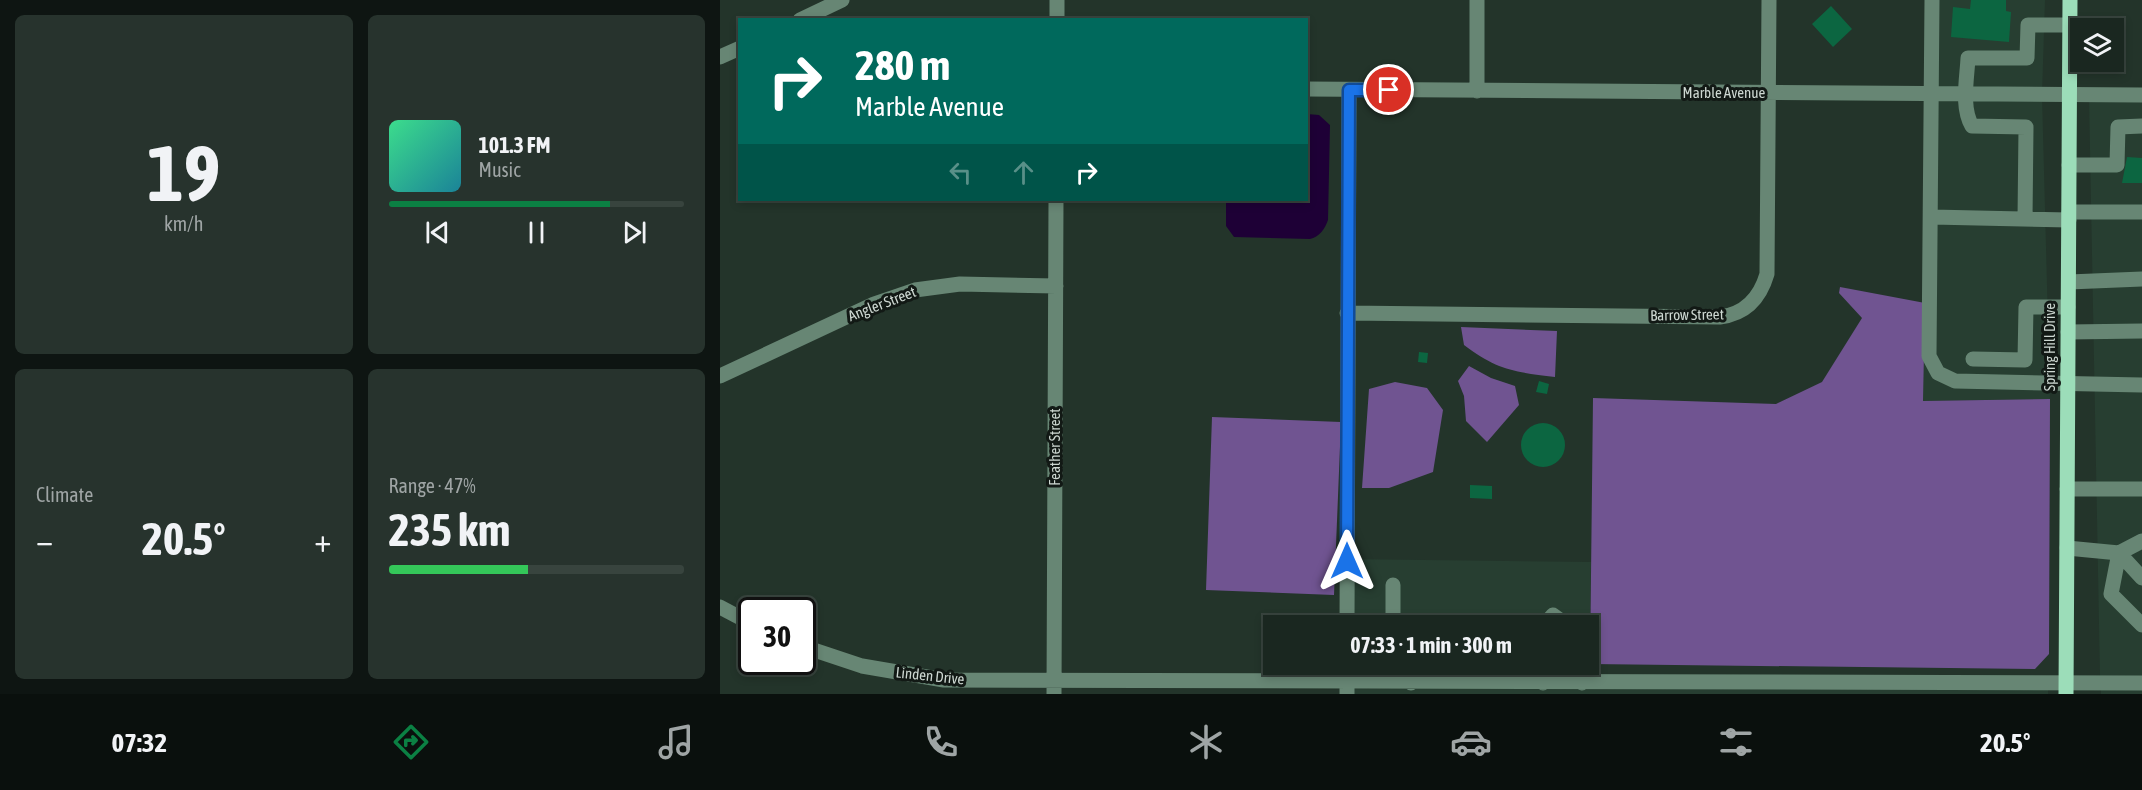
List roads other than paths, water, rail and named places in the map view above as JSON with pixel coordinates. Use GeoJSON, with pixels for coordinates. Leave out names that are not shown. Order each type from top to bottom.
{"type":"FeatureCollection","features":[{"type":"Feature","properties":{"kind":"main road","name":"Spring Hill Drive"},"geometry":{"type":"LineString","coordinates":[[2070,0],[2070,18]]}},
{"type":"Feature","properties":{"kind":"main road","name":"Spring Hill Drive"},"geometry":{"type":"LineString","coordinates":[[2066,688],[2070,25]]}},
{"type":"Feature","properties":{"kind":"street"},"geometry":{"type":"LineString","coordinates":[[804,18],[842,0]]}},
{"type":"Feature","properties":{"kind":"street"},"geometry":{"type":"LineString","coordinates":[[1057,0],[1057,18]]}},
{"type":"Feature","properties":{"kind":"street"},"geometry":{"type":"LineString","coordinates":[[1477,0],[1477,91]]}},
{"type":"Feature","properties":{"kind":"street","name":"Barrow Street"},"geometry":{"type":"LineString","coordinates":[[1347,313],[1720,317],[1736,313],[1757,297],[1767,274],[1769,0]]}},
{"type":"Feature","properties":{"kind":"street"},"geometry":{"type":"LineString","coordinates":[[1932,0],[1932,217],[1929,356],[1938,373],[1954,381],[2142,385]]}},
{"type":"Feature","properties":{"kind":"street"},"geometry":{"type":"LineString","coordinates":[[2025,219],[2026,127],[1972,126],[1967,118],[1968,58],[2027,58],[2028,25],[2070,25]]}},
{"type":"Feature","properties":{"kind":"street"},"geometry":{"type":"LineString","coordinates":[[720,57],[738,49]]}},
{"type":"Feature","properties":{"kind":"street","name":"Marble Avenue"},"geometry":{"type":"LineString","coordinates":[[1308,90],[2142,95]]}},
{"type":"Feature","properties":{"kind":"street"},"geometry":{"type":"LineString","coordinates":[[1347,615],[1349,90]]}},
{"type":"Feature","properties":{"kind":"street"},"geometry":{"type":"LineString","coordinates":[[2069,165],[2117,165],[2118,127],[2142,126]]}},
{"type":"Feature","properties":{"kind":"street","name":"Feather Street"},"geometry":{"type":"LineString","coordinates":[[1054,688],[1056,201]]}},
{"type":"Feature","properties":{"kind":"street"},"geometry":{"type":"LineString","coordinates":[[1932,217],[2025,219],[2142,212]]}},
{"type":"Feature","properties":{"kind":"street"},"geometry":{"type":"LineString","coordinates":[[2068,282],[2142,279]]}},
{"type":"Feature","properties":{"kind":"street","name":"Angler Street"},"geometry":{"type":"LineString","coordinates":[[720,376],[874,304],[915,290],[960,284],[1056,286]]}},
{"type":"Feature","properties":{"kind":"street"},"geometry":{"type":"LineString","coordinates":[[1973,359],[2025,360],[2026,307],[2068,307]]}},
{"type":"Feature","properties":{"kind":"street"},"geometry":{"type":"LineString","coordinates":[[2068,332],[2142,331]]}},
{"type":"Feature","properties":{"kind":"street"},"geometry":{"type":"LineString","coordinates":[[2067,489],[2142,489]]}},
{"type":"Feature","properties":{"kind":"street"},"geometry":{"type":"LineString","coordinates":[[2067,548],[2119,553],[2142,541]]}},
{"type":"Feature","properties":{"kind":"street"},"geometry":{"type":"LineString","coordinates":[[2119,553],[2142,578]]}},
{"type":"Feature","properties":{"kind":"street"},"geometry":{"type":"LineString","coordinates":[[2119,553],[2111,594],[2142,625]]}},
{"type":"Feature","properties":{"kind":"street"},"geometry":{"type":"LineString","coordinates":[[1393,585],[1393,615]]}},
{"type":"Feature","properties":{"kind":"street"},"geometry":{"type":"LineString","coordinates":[[720,607],[738,617]]}},
{"type":"Feature","properties":{"kind":"street","name":"Linden Drive"},"geometry":{"type":"LineString","coordinates":[[816,651],[862,666],[922,677],[1054,688],[1347,688],[1411,683],[1641,688],[2066,688],[2142,683]]}},
{"type":"Feature","properties":{"kind":"street"},"geometry":{"type":"LineString","coordinates":[[1411,675],[1411,683]]}}]}
